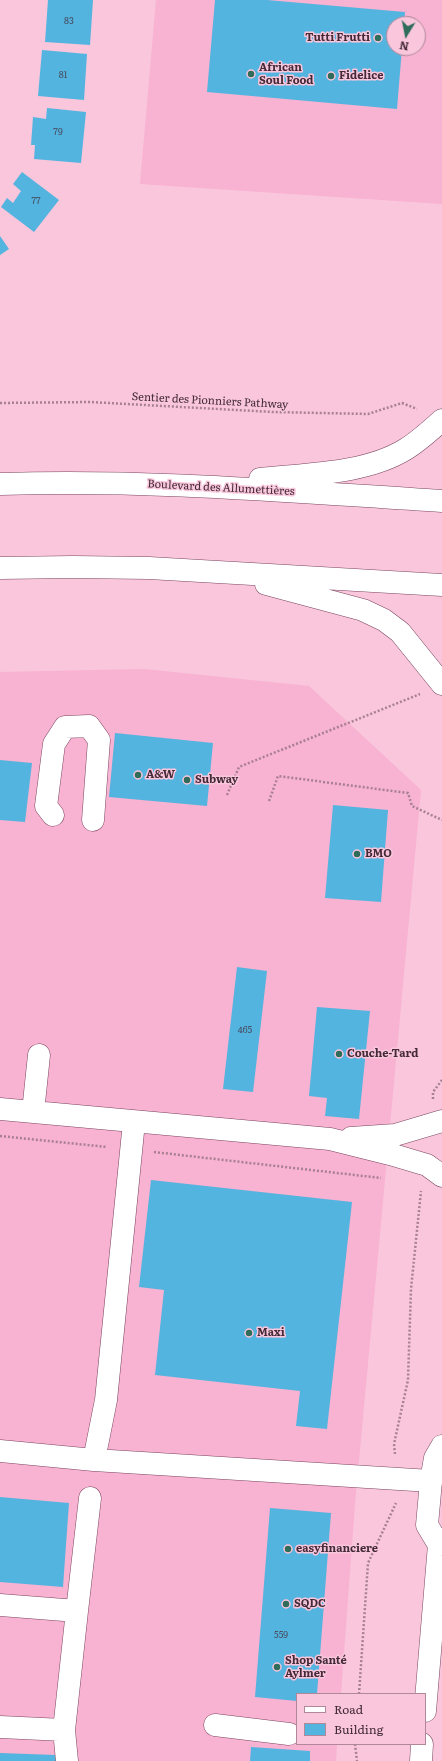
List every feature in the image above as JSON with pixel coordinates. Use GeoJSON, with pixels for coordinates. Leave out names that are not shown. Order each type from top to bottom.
{"type":"FeatureCollection","features":[{"type":"Feature","properties":{"kind":"main road"},"geometry":{"type":"LineString","coordinates":[[204,486],[359,467],[382,460],[406,449],[442,420]]}},
{"type":"Feature","properties":{"kind":"main road","name":"Boulevard des Allumettières"},"geometry":{"type":"LineString","coordinates":[[0,484],[122,483],[204,486],[442,501]]}},
{"type":"Feature","properties":{"kind":"main road"},"geometry":{"type":"LineString","coordinates":[[0,568],[88,567],[220,572],[442,585]]}},
{"type":"Feature","properties":{"kind":"main road"},"geometry":{"type":"LineString","coordinates":[[220,572],[363,610],[384,620],[400,632],[433,688]]}},
{"type":"Feature","properties":{"kind":"main road"},"geometry":{"type":"LineString","coordinates":[[53,815],[46,806],[54,744],[65,727],[89,726],[99,740],[93,820]]}},
{"type":"Feature","properties":{"kind":"main road"},"geometry":{"type":"LineString","coordinates":[[33,1112],[39,1055]]}},
{"type":"Feature","properties":{"kind":"main road"},"geometry":{"type":"LineString","coordinates":[[0,1109],[330,1140],[390,1154],[434,1170]]}},
{"type":"Feature","properties":{"kind":"main road"},"geometry":{"type":"LineString","coordinates":[[94,1460],[106,1400],[134,1122]]}},
{"type":"Feature","properties":{"kind":"main road"},"geometry":{"type":"LineString","coordinates":[[330,1140],[395,1134],[437,1123]]}},
{"type":"Feature","properties":{"kind":"main road"},"geometry":{"type":"LineString","coordinates":[[426,1700],[441,1542],[427,1525],[431,1481],[435,1458],[442,1446]]}},
{"type":"Feature","properties":{"kind":"main road"},"geometry":{"type":"LineString","coordinates":[[0,1452],[94,1460],[431,1481]]}},
{"type":"Feature","properties":{"kind":"main road"},"geometry":{"type":"LineString","coordinates":[[67,1761],[64,1730],[90,1498]]}},
{"type":"Feature","properties":{"kind":"main road"},"geometry":{"type":"LineString","coordinates":[[0,1604],[77,1611]]}},
{"type":"Feature","properties":{"kind":"main road"},"geometry":{"type":"LineString","coordinates":[[215,1725],[289,1734]]}},
{"type":"Feature","properties":{"kind":"main road"},"geometry":{"type":"LineString","coordinates":[[0,1727],[64,1730]]}},
{"type":"Feature","properties":{"kind":"main road"},"geometry":{"type":"LineString","coordinates":[[421,1761],[422,1745]]}},
{"type":"Feature","properties":{"kind":"path","name":"Sentier des Pionniers Pathway"},"geometry":{"type":"LineString","coordinates":[[0,403],[90,402],[273,412],[368,414],[402,403],[417,409]]}},
{"type":"Feature","properties":{"kind":"path"},"geometry":{"type":"LineString","coordinates":[[227,796],[239,767],[433,688]]}},
{"type":"Feature","properties":{"kind":"path"},"geometry":{"type":"LineString","coordinates":[[269,801],[278,776],[408,793],[412,806],[442,820]]}},
{"type":"Feature","properties":{"kind":"path"},"geometry":{"type":"LineString","coordinates":[[437,1123],[433,1092],[442,1080]]}},
{"type":"Feature","properties":{"kind":"path"},"geometry":{"type":"LineString","coordinates":[[0,1136],[113,1148]]}},
{"type":"Feature","properties":{"kind":"path"},"geometry":{"type":"LineString","coordinates":[[150,1152],[386,1179]]}},
{"type":"Feature","properties":{"kind":"path"},"geometry":{"type":"LineString","coordinates":[[359,1693],[368,1563],[396,1505],[394,1444],[408,1380],[411,1290],[421,1192],[434,1170]]}},
{"type":"Feature","properties":{"kind":"path"},"geometry":{"type":"LineString","coordinates":[[414,1188],[421,1192]]}},
{"type":"Feature","properties":{"kind":"path"},"geometry":{"type":"LineString","coordinates":[[355,1745],[357,1761]]}},
{"type":"Feature","properties":{"kind":"shaded area"},"geometry":{"type":"Polygon","coordinates":[[[156,0],[442,0],[442,204],[140,184],[156,0]]]}},
{"type":"Feature","properties":{"kind":"shaded area"},"geometry":{"type":"Polygon","coordinates":[[[144,669],[309,686],[421,790],[355,1504],[341,1693],[296,1693],[296,1745],[337,1745],[336,1761],[0,1761],[0,672],[144,669]]]}},
{"type":"Feature","properties":{"kind":"building"},"geometry":{"type":"Polygon","coordinates":[[[48,0],[93,0],[90,45],[45,42],[48,0]]]}},
{"type":"Feature","properties":{"kind":"building"},"geometry":{"type":"Polygon","coordinates":[[[215,0],[267,0],[405,12],[405,16],[386,16],[386,56],[401,56],[397,109],[207,92],[215,0]]]}},
{"type":"Feature","properties":{"kind":"building"},"geometry":{"type":"Polygon","coordinates":[[[42,50],[87,54],[84,100],[38,96],[42,50]]]}},
{"type":"Feature","properties":{"kind":"building"},"geometry":{"type":"Polygon","coordinates":[[[47,108],[86,112],[81,163],[34,159],[35,145],[31,145],[33,117],[46,119],[47,108]]]}},
{"type":"Feature","properties":{"kind":"building"},"geometry":{"type":"Polygon","coordinates":[[[22,172],[59,200],[34,232],[1,207],[7,198],[13,203],[21,191],[13,184],[22,172]]]}},
{"type":"Feature","properties":{"kind":"building"},"geometry":{"type":"Polygon","coordinates":[[[0,236],[9,249],[0,255],[0,236]]]}},
{"type":"Feature","properties":{"kind":"building"},"geometry":{"type":"Polygon","coordinates":[[[115,733],[213,743],[207,806],[109,797],[115,733]]]}},
{"type":"Feature","properties":{"kind":"building"},"geometry":{"type":"Polygon","coordinates":[[[0,760],[32,763],[25,822],[0,820],[0,760]]]}},
{"type":"Feature","properties":{"kind":"building","name":"BMO"},"geometry":{"type":"Polygon","coordinates":[[[333,805],[388,810],[381,902],[325,898],[333,805]]]}},
{"type":"Feature","properties":{"kind":"building"},"geometry":{"type":"Polygon","coordinates":[[[237,967],[267,971],[253,1092],[223,1089],[237,967]]]}},
{"type":"Feature","properties":{"kind":"building","name":"Couche-Tard"},"geometry":{"type":"Polygon","coordinates":[[[317,1007],[370,1011],[359,1119],[325,1116],[327,1098],[309,1096],[317,1007]]]}},
{"type":"Feature","properties":{"kind":"building","name":"Maxi"},"geometry":{"type":"Polygon","coordinates":[[[151,1180],[352,1202],[327,1429],[296,1426],[300,1391],[155,1375],[164,1290],[139,1287],[151,1180]]]}},
{"type":"Feature","properties":{"kind":"building"},"geometry":{"type":"Polygon","coordinates":[[[0,1497],[69,1503],[63,1587],[0,1582],[0,1497]]]}},
{"type":"Feature","properties":{"kind":"building"},"geometry":{"type":"Polygon","coordinates":[[[270,1508],[331,1513],[317,1693],[296,1693],[296,1701],[255,1697],[270,1508]]]}},
{"type":"Feature","properties":{"kind":"building"},"geometry":{"type":"Polygon","coordinates":[[[251,1747],[310,1751],[310,1761],[250,1761],[251,1747]]]}},
{"type":"Feature","properties":{"kind":"building"},"geometry":{"type":"Polygon","coordinates":[[[0,1753],[56,1755],[56,1761],[0,1761],[0,1753]]]}},
{"type":"Feature","properties":{"kind":"place","name":"Tutti Frutti"},"geometry":{"type":"Point","coordinates":[378,38]}},
{"type":"Feature","properties":{"kind":"place","name":"African Soul Food"},"geometry":{"type":"Point","coordinates":[251,74]}},
{"type":"Feature","properties":{"kind":"place","name":"Fidelice"},"geometry":{"type":"Point","coordinates":[331,76]}},
{"type":"Feature","properties":{"kind":"place","name":"A&W"},"geometry":{"type":"Point","coordinates":[138,775]}},
{"type":"Feature","properties":{"kind":"place","name":"Subway"},"geometry":{"type":"Point","coordinates":[187,780]}},
{"type":"Feature","properties":{"kind":"place","name":"BMO"},"geometry":{"type":"Point","coordinates":[357,854]}},
{"type":"Feature","properties":{"kind":"place","name":"Couche-Tard"},"geometry":{"type":"Point","coordinates":[339,1054]}},
{"type":"Feature","properties":{"kind":"place","name":"Maxi"},"geometry":{"type":"Point","coordinates":[249,1333]}},
{"type":"Feature","properties":{"kind":"place","name":"easyfinanciere"},"geometry":{"type":"Point","coordinates":[288,1549]}},
{"type":"Feature","properties":{"kind":"place","name":"SQDC"},"geometry":{"type":"Point","coordinates":[286,1604]}},
{"type":"Feature","properties":{"kind":"place","name":"Shop Santé Aylmer"},"geometry":{"type":"Point","coordinates":[277,1667]}}]}
